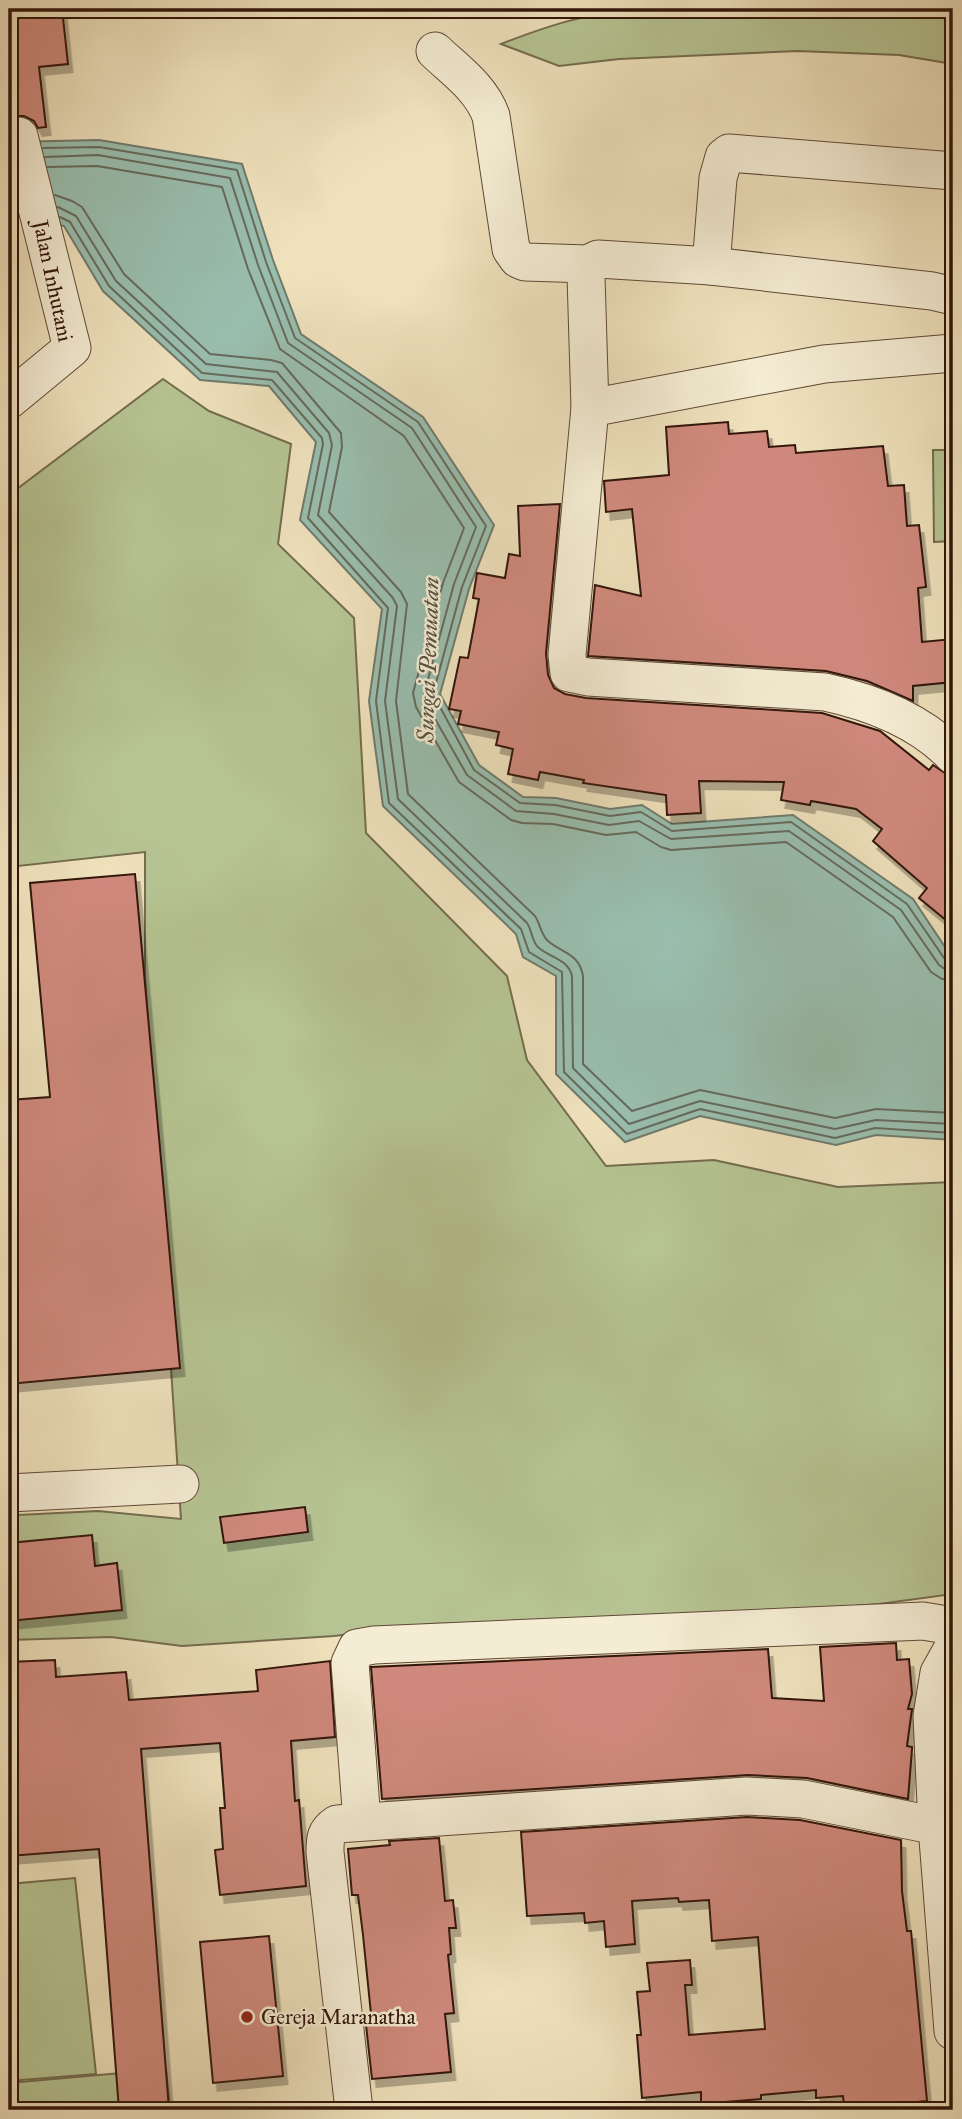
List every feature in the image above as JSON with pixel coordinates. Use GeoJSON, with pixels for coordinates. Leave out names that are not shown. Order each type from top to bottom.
{"type":"FeatureCollection","features":[{"type":"Feature","properties":{"kind":"street"},"geometry":{"type":"LineString","coordinates":[[435,51],[486,102],[491,116],[512,249],[514,255],[525,262],[588,264],[598,259],[711,266],[953,296]]}},
{"type":"Feature","properties":{"kind":"street","name":"Jalan Inhutani"},"geometry":{"type":"LineString","coordinates":[[9,400],[72,348],[19,136]]}},
{"type":"Feature","properties":{"kind":"street"},"geometry":{"type":"LineString","coordinates":[[711,266],[720,167],[724,157],[730,153],[953,171]]}},
{"type":"Feature","properties":{"kind":"street"},"geometry":{"type":"LineString","coordinates":[[588,264],[586,276],[590,408],[567,655],[569,673],[588,677],[825,692],[849,697],[895,715],[921,730],[953,755]]}},
{"type":"Feature","properties":{"kind":"street"},"geometry":{"type":"LineString","coordinates":[[590,408],[824,364],[953,353]]}},
{"type":"Feature","properties":{"kind":"street"},"geometry":{"type":"LineString","coordinates":[[9,1493],[180,1484]]}},
{"type":"Feature","properties":{"kind":"street"},"geometry":{"type":"LineString","coordinates":[[362,1821],[350,1663],[357,1648],[388,1644],[923,1621],[953,1626]]}},
{"type":"Feature","properties":{"kind":"street"},"geometry":{"type":"LineString","coordinates":[[953,1648],[939,1672],[932,1716],[937,1826],[953,2031]]}},
{"type":"Feature","properties":{"kind":"street"},"geometry":{"type":"LineString","coordinates":[[354,2110],[325,1838],[328,1830],[337,1824],[747,1796],[803,1800],[937,1826]]}},
{"type":"Feature","properties":{"kind":"shaded area"},"geometry":{"type":"Polygon","coordinates":[[[634,9],[732,9],[827,15],[857,9],[953,9],[953,64],[899,55],[798,51],[619,59],[559,66],[501,44],[566,22],[634,9]]]}},
{"type":"Feature","properties":{"kind":"shaded area"},"geometry":{"type":"Polygon","coordinates":[[[163,379],[209,411],[291,444],[278,544],[354,618],[366,833],[507,976],[527,1060],[606,1166],[714,1160],[838,1187],[953,1182],[953,1594],[879,1604],[711,1618],[431,1624],[334,1636],[182,1646],[111,1637],[9,1640],[9,1519],[18,1515],[98,1511],[181,1519],[145,977],[145,852],[9,867],[9,495],[163,379]]]}},
{"type":"Feature","properties":{"kind":"shaded area"},"geometry":{"type":"Polygon","coordinates":[[[933,450],[953,450],[953,541],[934,542],[933,450]]]}},
{"type":"Feature","properties":{"kind":"shaded area"},"geometry":{"type":"Polygon","coordinates":[[[75,1878],[96,2074],[9,2081],[9,1884],[75,1878]]]}},
{"type":"Feature","properties":{"kind":"shaded area"},"geometry":{"type":"Polygon","coordinates":[[[166,2069],[170,2110],[9,2110],[9,2083],[166,2069]]]}},
{"type":"Feature","properties":{"kind":"water","name":"Sungai Pemuatan"},"geometry":{"type":"Polygon","coordinates":[[[99,140],[242,164],[273,260],[301,334],[423,417],[494,525],[469,589],[440,694],[479,765],[523,797],[556,798],[610,809],[642,805],[672,824],[793,815],[913,899],[953,959],[953,1140],[876,1135],[836,1145],[700,1116],[625,1142],[556,1074],[556,976],[523,957],[516,934],[383,806],[369,701],[382,609],[300,520],[316,442],[269,386],[200,380],[103,291],[64,226],[9,209],[9,142],[99,140]]]}},
{"type":"Feature","properties":{"kind":"building"},"geometry":{"type":"Polygon","coordinates":[[[9,9],[62,9],[68,64],[39,67],[46,127],[38,128],[34,121],[24,116],[9,118],[9,9]]]}},
{"type":"Feature","properties":{"kind":"building"},"geometry":{"type":"Polygon","coordinates":[[[728,422],[729,434],[767,431],[769,447],[795,445],[796,453],[883,446],[888,486],[904,485],[907,526],[919,525],[926,587],[918,588],[922,642],[953,639],[953,682],[913,686],[913,701],[867,681],[826,671],[588,656],[595,585],[641,596],[632,509],[606,512],[604,481],[669,475],[666,427],[728,422]]]}},
{"type":"Feature","properties":{"kind":"building"},"geometry":{"type":"Polygon","coordinates":[[[560,504],[546,653],[548,675],[554,688],[565,694],[586,698],[822,713],[880,731],[929,770],[933,765],[948,775],[953,775],[953,926],[919,898],[927,888],[873,841],[882,829],[856,809],[811,801],[810,805],[781,800],[784,782],[699,781],[701,813],[667,815],[666,795],[583,783],[584,780],[540,772],[538,780],[508,774],[513,749],[496,745],[499,732],[458,724],[461,711],[449,709],[460,657],[468,658],[479,599],[473,598],[477,573],[505,578],[509,554],[520,556],[518,506],[560,504]]]}},
{"type":"Feature","properties":{"kind":"building"},"geometry":{"type":"Polygon","coordinates":[[[135,874],[180,1368],[9,1384],[9,1100],[50,1097],[30,883],[135,874]]]}},
{"type":"Feature","properties":{"kind":"building"},"geometry":{"type":"Polygon","coordinates":[[[305,1507],[308,1532],[224,1543],[220,1517],[305,1507]]]}},
{"type":"Feature","properties":{"kind":"building"},"geometry":{"type":"Polygon","coordinates":[[[92,1535],[95,1566],[117,1563],[122,1610],[9,1621],[9,1543],[92,1535]]]}},
{"type":"Feature","properties":{"kind":"building"},"geometry":{"type":"Polygon","coordinates":[[[896,1643],[897,1660],[909,1659],[912,1694],[908,1709],[912,1709],[907,1746],[912,1749],[908,1799],[807,1778],[748,1775],[382,1799],[371,1667],[768,1649],[772,1698],[824,1701],[820,1647],[896,1643]]]}},
{"type":"Feature","properties":{"kind":"building"},"geometry":{"type":"Polygon","coordinates":[[[55,1660],[56,1677],[126,1672],[129,1700],[258,1691],[256,1670],[330,1661],[335,1737],[291,1741],[295,1801],[299,1800],[306,1886],[220,1895],[215,1850],[223,1849],[220,1808],[225,1808],[220,1743],[141,1749],[169,2110],[119,2110],[99,1849],[9,1856],[9,1662],[55,1660]]]}},
{"type":"Feature","properties":{"kind":"building"},"geometry":{"type":"Polygon","coordinates":[[[747,1817],[800,1820],[901,1840],[902,1891],[907,1931],[911,1931],[927,2101],[898,2104],[899,2110],[871,2110],[870,2103],[844,2105],[843,2096],[816,2098],[816,2090],[761,2095],[761,2099],[701,2104],[701,2092],[642,2098],[637,1992],[650,1991],[647,1963],[690,1960],[692,1985],[685,1985],[689,2035],[765,2029],[758,1937],[712,1941],[709,1900],[679,1902],[678,1898],[632,1901],[635,1944],[606,1947],[604,1921],[585,1923],[584,1913],[527,1916],[521,1832],[747,1817]]]}},
{"type":"Feature","properties":{"kind":"building"},"geometry":{"type":"Polygon","coordinates":[[[439,1838],[445,1901],[453,1900],[456,1928],[449,1928],[451,1954],[448,1955],[454,2013],[445,2014],[451,2072],[372,2079],[366,2025],[372,2024],[363,1935],[358,1895],[352,1895],[348,1849],[390,1845],[389,1841],[439,1838]]]}},
{"type":"Feature","properties":{"kind":"building"},"geometry":{"type":"Polygon","coordinates":[[[269,1936],[283,2076],[213,2083],[200,1942],[269,1936]]]}},
{"type":"Feature","properties":{"kind":"place","name":"Gereja Maranatha"},"geometry":{"type":"Point","coordinates":[247,2017]}}]}
